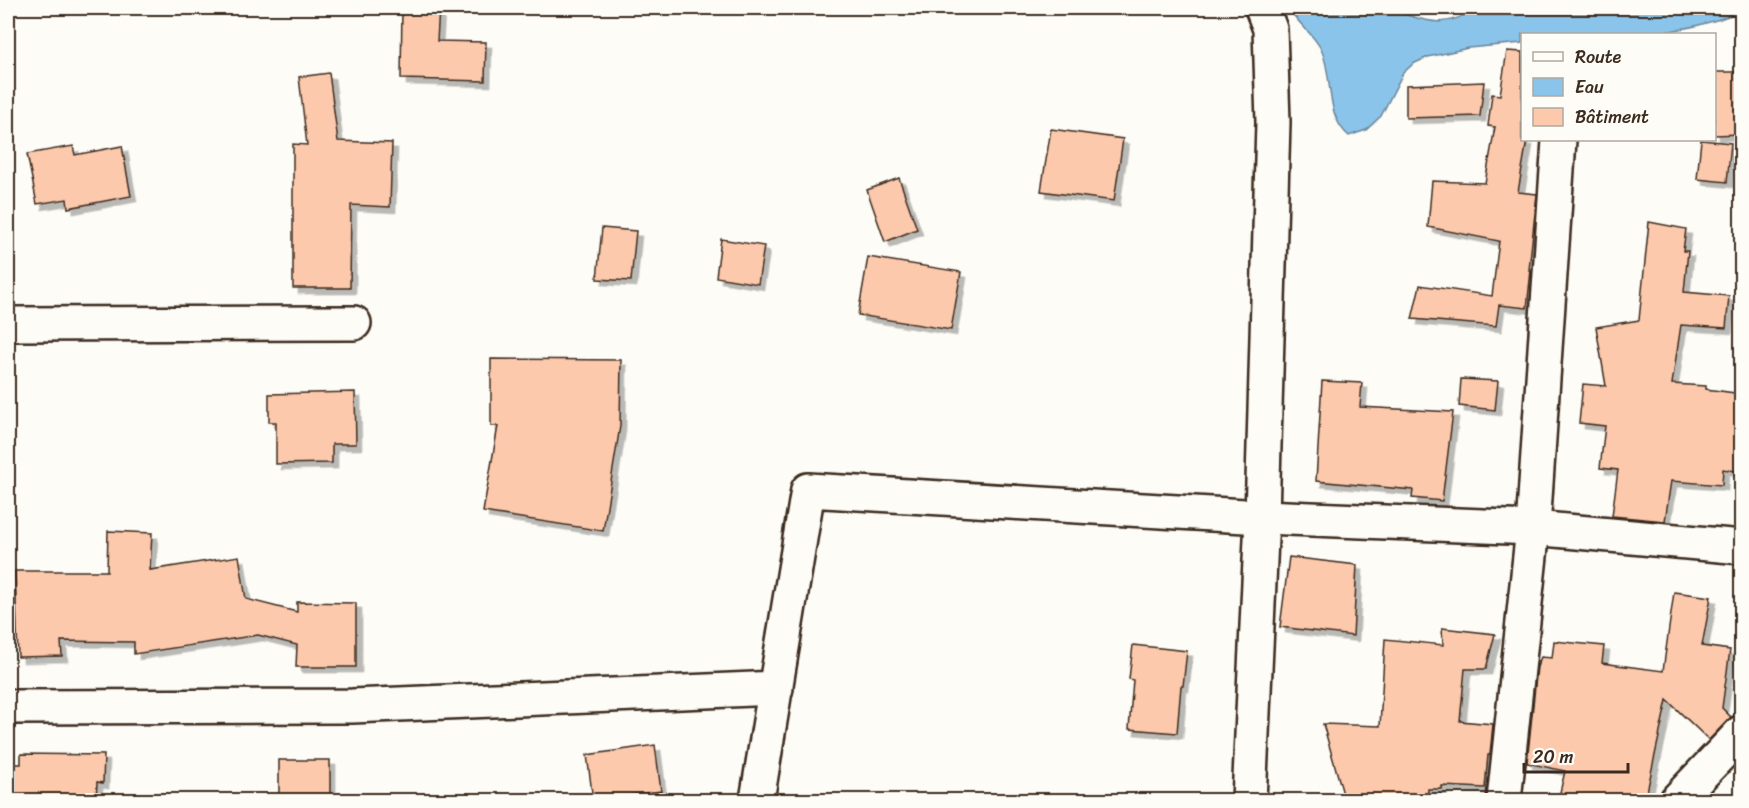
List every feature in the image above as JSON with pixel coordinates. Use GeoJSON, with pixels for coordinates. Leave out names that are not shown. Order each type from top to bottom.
{"type":"FeatureCollection","features":[{"type":"Feature","properties":{"kind":"street"},"geometry":{"type":"LineString","coordinates":[[1249,801],[1262,517],[1273,122],[1270,30],[1262,8]]}},
{"type":"Feature","properties":{"kind":"street"},"geometry":{"type":"LineString","coordinates":[[1504,801],[1533,528],[1559,141]]}},
{"type":"Feature","properties":{"kind":"street"},"geometry":{"type":"LineString","coordinates":[[8,324],[354,323]]}},
{"type":"Feature","properties":{"kind":"street"},"geometry":{"type":"LineString","coordinates":[[757,801],[808,490],[1262,517],[1533,528],[1742,547]]}},
{"type":"Feature","properties":{"kind":"street"},"geometry":{"type":"LineString","coordinates":[[8,707],[352,706],[776,688]]}},
{"type":"Feature","properties":{"kind":"street"},"geometry":{"type":"LineString","coordinates":[[1677,801],[1742,732]]}},
{"type":"Feature","properties":{"kind":"water"},"geometry":{"type":"Polygon","coordinates":[[[1293,8],[1372,8],[1436,22],[1461,17],[1477,8],[1741,8],[1742,11],[1707,23],[1660,33],[1521,33],[1521,43],[1468,48],[1428,57],[1413,64],[1403,73],[1381,116],[1366,130],[1349,136],[1336,117],[1321,49],[1292,13],[1293,8]]]}},
{"type":"Feature","properties":{"kind":"building"},"geometry":{"type":"Polygon","coordinates":[[[402,8],[439,8],[437,41],[486,42],[485,81],[401,79],[402,8]]]}},
{"type":"Feature","properties":{"kind":"building"},"geometry":{"type":"Polygon","coordinates":[[[1507,51],[1521,52],[1521,141],[1527,141],[1518,192],[1537,194],[1527,308],[1499,305],[1496,326],[1412,319],[1420,285],[1492,296],[1499,241],[1428,227],[1432,181],[1485,183],[1495,127],[1488,126],[1492,94],[1500,95],[1507,51]]]}},
{"type":"Feature","properties":{"kind":"building"},"geometry":{"type":"Polygon","coordinates":[[[1716,72],[1742,72],[1742,134],[1716,135],[1716,72]]]}},
{"type":"Feature","properties":{"kind":"building"},"geometry":{"type":"Polygon","coordinates":[[[329,73],[338,141],[392,143],[390,207],[351,205],[350,288],[293,288],[293,144],[307,145],[299,77],[329,73]]]}},
{"type":"Feature","properties":{"kind":"building"},"geometry":{"type":"Polygon","coordinates":[[[1484,82],[1480,116],[1406,118],[1406,85],[1484,82]]]}},
{"type":"Feature","properties":{"kind":"building"},"geometry":{"type":"Polygon","coordinates":[[[1051,129],[1123,139],[1114,201],[1041,191],[1051,129]]]}},
{"type":"Feature","properties":{"kind":"building"},"geometry":{"type":"Polygon","coordinates":[[[1701,141],[1731,143],[1727,182],[1697,179],[1701,141]]]}},
{"type":"Feature","properties":{"kind":"building"},"geometry":{"type":"Polygon","coordinates":[[[73,146],[75,155],[122,146],[131,196],[68,208],[67,199],[37,204],[27,154],[73,146]]]}},
{"type":"Feature","properties":{"kind":"building"},"geometry":{"type":"Polygon","coordinates":[[[899,178],[917,229],[885,242],[867,190],[899,178]]]}},
{"type":"Feature","properties":{"kind":"building"},"geometry":{"type":"Polygon","coordinates":[[[1649,222],[1686,229],[1683,251],[1688,251],[1684,292],[1729,296],[1726,328],[1681,325],[1672,384],[1706,386],[1706,389],[1742,394],[1742,472],[1723,469],[1722,485],[1671,481],[1665,521],[1612,516],[1618,470],[1600,468],[1605,426],[1579,423],[1583,384],[1606,386],[1596,327],[1639,320],[1649,222]]]}},
{"type":"Feature","properties":{"kind":"building"},"geometry":{"type":"Polygon","coordinates":[[[602,228],[636,231],[631,281],[597,279],[602,228]]]}},
{"type":"Feature","properties":{"kind":"building"},"geometry":{"type":"Polygon","coordinates":[[[721,239],[764,246],[758,284],[716,277],[721,239]]]}},
{"type":"Feature","properties":{"kind":"building"},"geometry":{"type":"Polygon","coordinates":[[[868,257],[961,272],[951,330],[858,315],[868,257]]]}},
{"type":"Feature","properties":{"kind":"building"},"geometry":{"type":"Polygon","coordinates":[[[491,359],[621,360],[620,426],[603,531],[483,512],[498,426],[491,426],[491,359]]]}},
{"type":"Feature","properties":{"kind":"building"},"geometry":{"type":"Polygon","coordinates":[[[1461,379],[1498,381],[1495,410],[1459,406],[1461,379]]]}},
{"type":"Feature","properties":{"kind":"building"},"geometry":{"type":"Polygon","coordinates":[[[1322,381],[1362,383],[1360,407],[1453,412],[1442,501],[1412,498],[1413,490],[1316,481],[1322,381]]]}},
{"type":"Feature","properties":{"kind":"building"},"geometry":{"type":"Polygon","coordinates":[[[355,392],[356,444],[332,444],[332,463],[276,464],[276,422],[269,422],[269,394],[355,392]]]}},
{"type":"Feature","properties":{"kind":"building"},"geometry":{"type":"Polygon","coordinates":[[[108,531],[152,533],[150,570],[239,556],[246,599],[297,612],[297,602],[356,603],[356,667],[296,667],[297,645],[258,635],[134,654],[134,642],[61,641],[62,656],[18,657],[15,571],[107,571],[108,531]]]}},
{"type":"Feature","properties":{"kind":"building"},"geometry":{"type":"Polygon","coordinates":[[[1289,557],[1357,565],[1353,636],[1280,627],[1289,557]]]}},
{"type":"Feature","properties":{"kind":"building"},"geometry":{"type":"Polygon","coordinates":[[[1674,592],[1711,597],[1702,646],[1730,650],[1722,708],[1731,717],[1709,740],[1667,700],[1645,801],[1558,801],[1565,771],[1527,763],[1537,667],[1541,657],[1552,658],[1554,641],[1604,646],[1602,663],[1663,671],[1674,592]]]}},
{"type":"Feature","properties":{"kind":"building"},"geometry":{"type":"Polygon","coordinates":[[[1442,628],[1495,634],[1486,669],[1465,669],[1460,721],[1493,724],[1485,788],[1442,786],[1442,789],[1428,789],[1427,801],[1345,801],[1323,724],[1380,726],[1385,639],[1443,645],[1442,628]]]}},
{"type":"Feature","properties":{"kind":"building"},"geometry":{"type":"Polygon","coordinates":[[[1133,645],[1187,651],[1177,733],[1129,729],[1133,680],[1129,679],[1133,645]]]}},
{"type":"Feature","properties":{"kind":"building"},"geometry":{"type":"Polygon","coordinates":[[[655,745],[661,791],[593,800],[587,755],[655,745]]]}},
{"type":"Feature","properties":{"kind":"building"},"geometry":{"type":"Polygon","coordinates":[[[21,754],[104,755],[103,783],[97,782],[96,801],[8,801],[8,764],[21,764],[21,754]]]}},
{"type":"Feature","properties":{"kind":"building"},"geometry":{"type":"Polygon","coordinates":[[[279,760],[330,760],[330,801],[279,801],[279,760]]]}}]}
